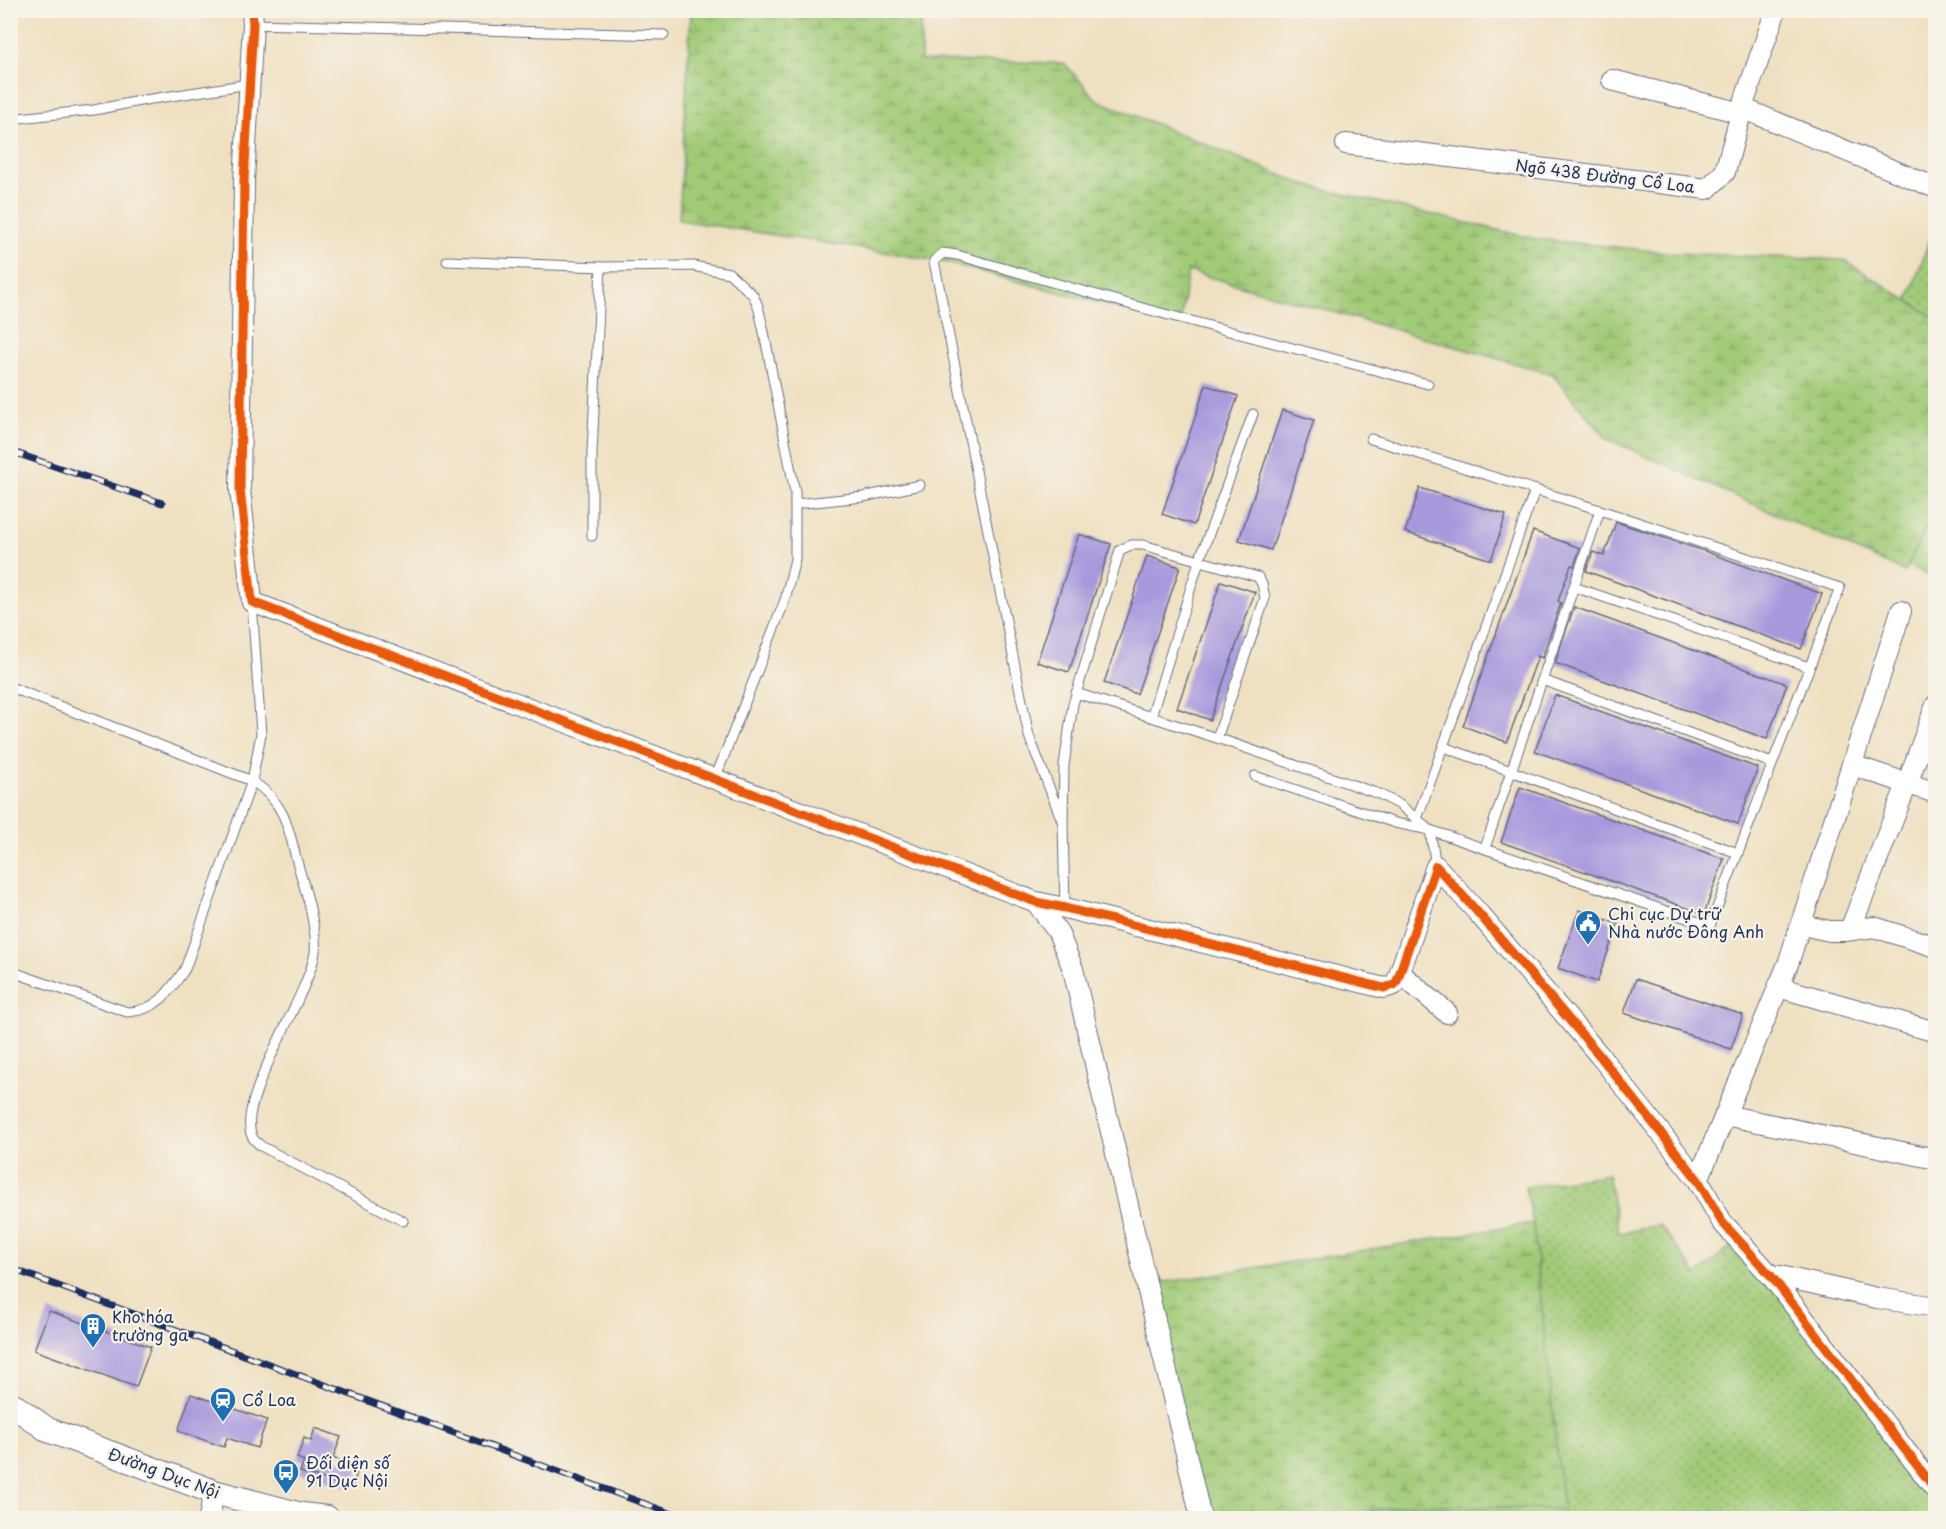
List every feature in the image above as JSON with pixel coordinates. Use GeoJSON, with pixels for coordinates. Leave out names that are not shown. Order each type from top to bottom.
{"type":"FeatureCollection","features":[{"type":"Feature","properties":{"kind":"street","name":"Ngõ 438 Đường Cổ Loa"},"geometry":{"type":"LineString","coordinates":[[1346,144],[1707,189],[1725,172],[1742,111],[1776,10]]}},
{"type":"Feature","properties":{"kind":"street"},"geometry":{"type":"LineString","coordinates":[[253,17],[244,182],[240,489],[252,602],[1036,902],[1384,988],[1395,985],[1436,867],[1600,1056],[1698,1180],[1722,1222],[1772,1277],[1935,1490]]}},
{"type":"Feature","properties":{"kind":"street"},"geometry":{"type":"LineString","coordinates":[[1612,80],[1742,111],[1935,188]]}},
{"type":"Feature","properties":{"kind":"street"},"geometry":{"type":"LineString","coordinates":[[1698,1180],[1788,964],[1901,611]]}},
{"type":"Feature","properties":{"kind":"street"},"geometry":{"type":"LineString","coordinates":[[1850,930],[1935,705]]}},
{"type":"Feature","properties":{"kind":"street"},"geometry":{"type":"LineString","coordinates":[[1852,765],[1935,793]]}},
{"type":"Feature","properties":{"kind":"street"},"geometry":{"type":"LineString","coordinates":[[1036,902],[1058,932],[1073,969],[1201,1518]]}},
{"type":"Feature","properties":{"kind":"street"},"geometry":{"type":"LineString","coordinates":[[1801,923],[1830,931],[1874,927],[1935,947]]}},
{"type":"Feature","properties":{"kind":"street"},"geometry":{"type":"LineString","coordinates":[[1400,973],[1447,1012]]}},
{"type":"Feature","properties":{"kind":"street"},"geometry":{"type":"LineString","coordinates":[[1778,987],[1935,1032]]}},
{"type":"Feature","properties":{"kind":"street"},"geometry":{"type":"LineString","coordinates":[[1725,1115],[1935,1159]]}},
{"type":"Feature","properties":{"kind":"street"},"geometry":{"type":"LineString","coordinates":[[1772,1277],[1780,1275],[1877,1298],[1935,1307]]}},
{"type":"Feature","properties":{"kind":"street","name":"Đường Dục Nội"},"geometry":{"type":"LineString","coordinates":[[10,1402],[48,1430],[213,1492],[302,1517],[327,1518]]}},
{"type":"Feature","properties":{"kind":"street"},"geometry":{"type":"LineString","coordinates":[[209,1518],[213,1492]]}},
{"type":"Feature","properties":{"kind":"lane"},"geometry":{"type":"LineString","coordinates":[[253,17],[664,35]]}},
{"type":"Feature","properties":{"kind":"lane"},"geometry":{"type":"LineString","coordinates":[[10,119],[94,110],[249,84]]}},
{"type":"Feature","properties":{"kind":"lane"},"geometry":{"type":"LineString","coordinates":[[1062,823],[1029,736],[934,261],[943,253],[957,255],[1146,309],[1428,384]]}},
{"type":"Feature","properties":{"kind":"lane"},"geometry":{"type":"LineString","coordinates":[[447,261],[601,267],[693,266],[729,273],[753,295],[764,332],[795,492],[795,559],[785,600],[715,779]]}},
{"type":"Feature","properties":{"kind":"lane"},"geometry":{"type":"LineString","coordinates":[[592,536],[592,452],[601,267]]}},
{"type":"Feature","properties":{"kind":"lane"},"geometry":{"type":"LineString","coordinates":[[1151,717],[1199,561],[1253,414]]}},
{"type":"Feature","properties":{"kind":"lane"},"geometry":{"type":"LineString","coordinates":[[1255,776],[1395,823],[1430,830],[1485,848],[1710,926],[1840,588],[1371,439]]}},
{"type":"Feature","properties":{"kind":"lane"},"geometry":{"type":"LineString","coordinates":[[795,504],[863,497],[920,485]]}},
{"type":"Feature","properties":{"kind":"lane"},"geometry":{"type":"LineString","coordinates":[[1417,819],[1535,490]]}},
{"type":"Feature","properties":{"kind":"lane"},"geometry":{"type":"LineString","coordinates":[[1485,848],[1600,510]]}},
{"type":"Feature","properties":{"kind":"lane"},"geometry":{"type":"LineString","coordinates":[[1065,908],[1062,823],[1064,765],[1073,704],[1120,550],[1131,545],[1143,545],[1258,577],[1262,584],[1265,597],[1217,738]]}},
{"type":"Feature","properties":{"kind":"lane"},"geometry":{"type":"LineString","coordinates":[[1574,587],[1809,667]]}},
{"type":"Feature","properties":{"kind":"lane"},"geometry":{"type":"LineString","coordinates":[[10,971],[127,1012],[136,1012],[152,1006],[167,995],[185,969],[252,781],[261,734],[252,602]]}},
{"type":"Feature","properties":{"kind":"lane"},"geometry":{"type":"LineString","coordinates":[[1542,680],[1772,763]]}},
{"type":"Feature","properties":{"kind":"lane"},"geometry":{"type":"LineString","coordinates":[[10,687],[252,781],[267,790],[284,815],[314,930],[315,952],[308,980],[280,1036],[251,1106],[249,1125],[252,1137],[261,1146],[403,1221]]}},
{"type":"Feature","properties":{"kind":"lane"},"geometry":{"type":"LineString","coordinates":[[1076,693],[1217,738],[1378,794],[1400,805],[1430,830],[1436,867]]}},
{"type":"Feature","properties":{"kind":"lane"},"geometry":{"type":"LineString","coordinates":[[1444,747],[1738,853]]}},
{"type":"Feature","properties":{"kind":"green space"},"geometry":{"type":"Polygon","coordinates":[[[691,11],[921,11],[921,61],[1064,63],[1097,100],[1305,185],[1536,239],[1674,253],[1844,260],[1935,318],[1935,510],[1905,572],[1607,439],[1552,374],[1188,271],[1180,324],[940,261],[679,220],[691,11]]]}},
{"type":"Feature","properties":{"kind":"green space"},"geometry":{"type":"Polygon","coordinates":[[[1935,225],[1935,318],[1908,300],[1935,225]]]}},
{"type":"Feature","properties":{"kind":"green space"},"geometry":{"type":"Polygon","coordinates":[[[1934,509],[1936,510],[1935,578],[1908,565],[1934,509]]]}},
{"type":"Feature","properties":{"kind":"green space"},"geometry":{"type":"Polygon","coordinates":[[[1608,1174],[1619,1233],[1660,1225],[1697,1275],[1738,1240],[1936,1492],[1935,1518],[1342,1518],[1409,1504],[1563,1510],[1533,1223],[1525,1187],[1608,1174]]]}},
{"type":"Feature","properties":{"kind":"green space"},"geometry":{"type":"Polygon","coordinates":[[[1533,1223],[1564,1511],[1409,1504],[1342,1518],[1201,1518],[1147,1285],[1533,1223]]]}},
{"type":"Feature","properties":{"kind":"building"},"geometry":{"type":"Polygon","coordinates":[[[1206,385],[1238,396],[1194,525],[1162,514],[1206,385]]]}},
{"type":"Feature","properties":{"kind":"building"},"geometry":{"type":"Polygon","coordinates":[[[1282,410],[1314,420],[1271,550],[1239,540],[1282,410]]]}},
{"type":"Feature","properties":{"kind":"building"},"geometry":{"type":"Polygon","coordinates":[[[1420,488],[1506,515],[1491,560],[1405,532],[1420,488]]]}},
{"type":"Feature","properties":{"kind":"building"},"geometry":{"type":"Polygon","coordinates":[[[1616,522],[1822,594],[1801,649],[1586,571],[1593,552],[1604,556],[1616,522]]]}},
{"type":"Feature","properties":{"kind":"building"},"geometry":{"type":"Polygon","coordinates":[[[1533,531],[1580,548],[1558,601],[1561,603],[1542,658],[1538,656],[1507,742],[1463,726],[1533,531]]]}},
{"type":"Feature","properties":{"kind":"building"},"geometry":{"type":"Polygon","coordinates":[[[1079,534],[1111,544],[1069,672],[1037,662],[1079,534]]]}},
{"type":"Feature","properties":{"kind":"building"},"geometry":{"type":"Polygon","coordinates":[[[1147,556],[1180,567],[1137,694],[1104,683],[1147,556]]]}},
{"type":"Feature","properties":{"kind":"building"},"geometry":{"type":"Polygon","coordinates":[[[1221,581],[1255,592],[1210,720],[1177,708],[1221,581]]]}},
{"type":"Feature","properties":{"kind":"building"},"geometry":{"type":"Polygon","coordinates":[[[1574,607],[1787,684],[1767,739],[1555,663],[1574,607]]]}},
{"type":"Feature","properties":{"kind":"building"},"geometry":{"type":"Polygon","coordinates":[[[1555,695],[1758,768],[1738,824],[1535,751],[1555,695]]]}},
{"type":"Feature","properties":{"kind":"building"},"geometry":{"type":"Polygon","coordinates":[[[1520,787],[1724,859],[1704,914],[1501,842],[1520,787]]]}},
{"type":"Feature","properties":{"kind":"building","name":"Chi cục Dự trữ Nhà nước Đông Anh"},"geometry":{"type":"Polygon","coordinates":[[[1579,910],[1618,924],[1597,982],[1558,968],[1579,910]]]}},
{"type":"Feature","properties":{"kind":"building"},"geometry":{"type":"Polygon","coordinates":[[[1636,979],[1743,1015],[1731,1049],[1624,1013],[1636,979]]]}},
{"type":"Feature","properties":{"kind":"building","name":"Kho hóa trường ga"},"geometry":{"type":"Polygon","coordinates":[[[49,1311],[151,1347],[136,1387],[34,1350],[49,1311]]]}},
{"type":"Feature","properties":{"kind":"building"},"geometry":{"type":"Polygon","coordinates":[[[191,1394],[267,1420],[257,1448],[227,1438],[224,1447],[178,1431],[191,1394]]]}},
{"type":"Feature","properties":{"kind":"building"},"geometry":{"type":"Polygon","coordinates":[[[315,1428],[341,1437],[333,1458],[359,1467],[352,1488],[300,1472],[304,1461],[297,1458],[304,1438],[311,1441],[315,1428]]]}},
{"type":"Feature","properties":{"kind":"railway"},"geometry":{"type":"LineString","coordinates":[[10,451],[162,503]]}},
{"type":"Feature","properties":{"kind":"railway"},"geometry":{"type":"LineString","coordinates":[[10,1268],[683,1518]]}},
{"type":"Feature","properties":{"kind":"cycle path"},"geometry":{"type":"LineString","coordinates":[[252,10],[244,181],[240,489],[252,602],[1036,902],[1384,988],[1394,985],[1397,981],[1436,866],[1600,1056],[1698,1180],[1722,1222],[1772,1277],[1936,1490]]}},
{"type":"Feature","properties":{"kind":"place","name":"Chi cục Dự trữ Nhà nước Đông Anh"},"geometry":{"type":"Point","coordinates":[1588,946]}},
{"type":"Feature","properties":{"kind":"place","name":"Kho hóa trường ga"},"geometry":{"type":"Point","coordinates":[93,1349]}},
{"type":"Feature","properties":{"kind":"place","name":"Cổ Loa"},"geometry":{"type":"Point","coordinates":[223,1423]}},
{"type":"Feature","properties":{"kind":"place","name":"Đối diện số 91 Dục Nội"},"geometry":{"type":"Point","coordinates":[286,1495]}}]}
